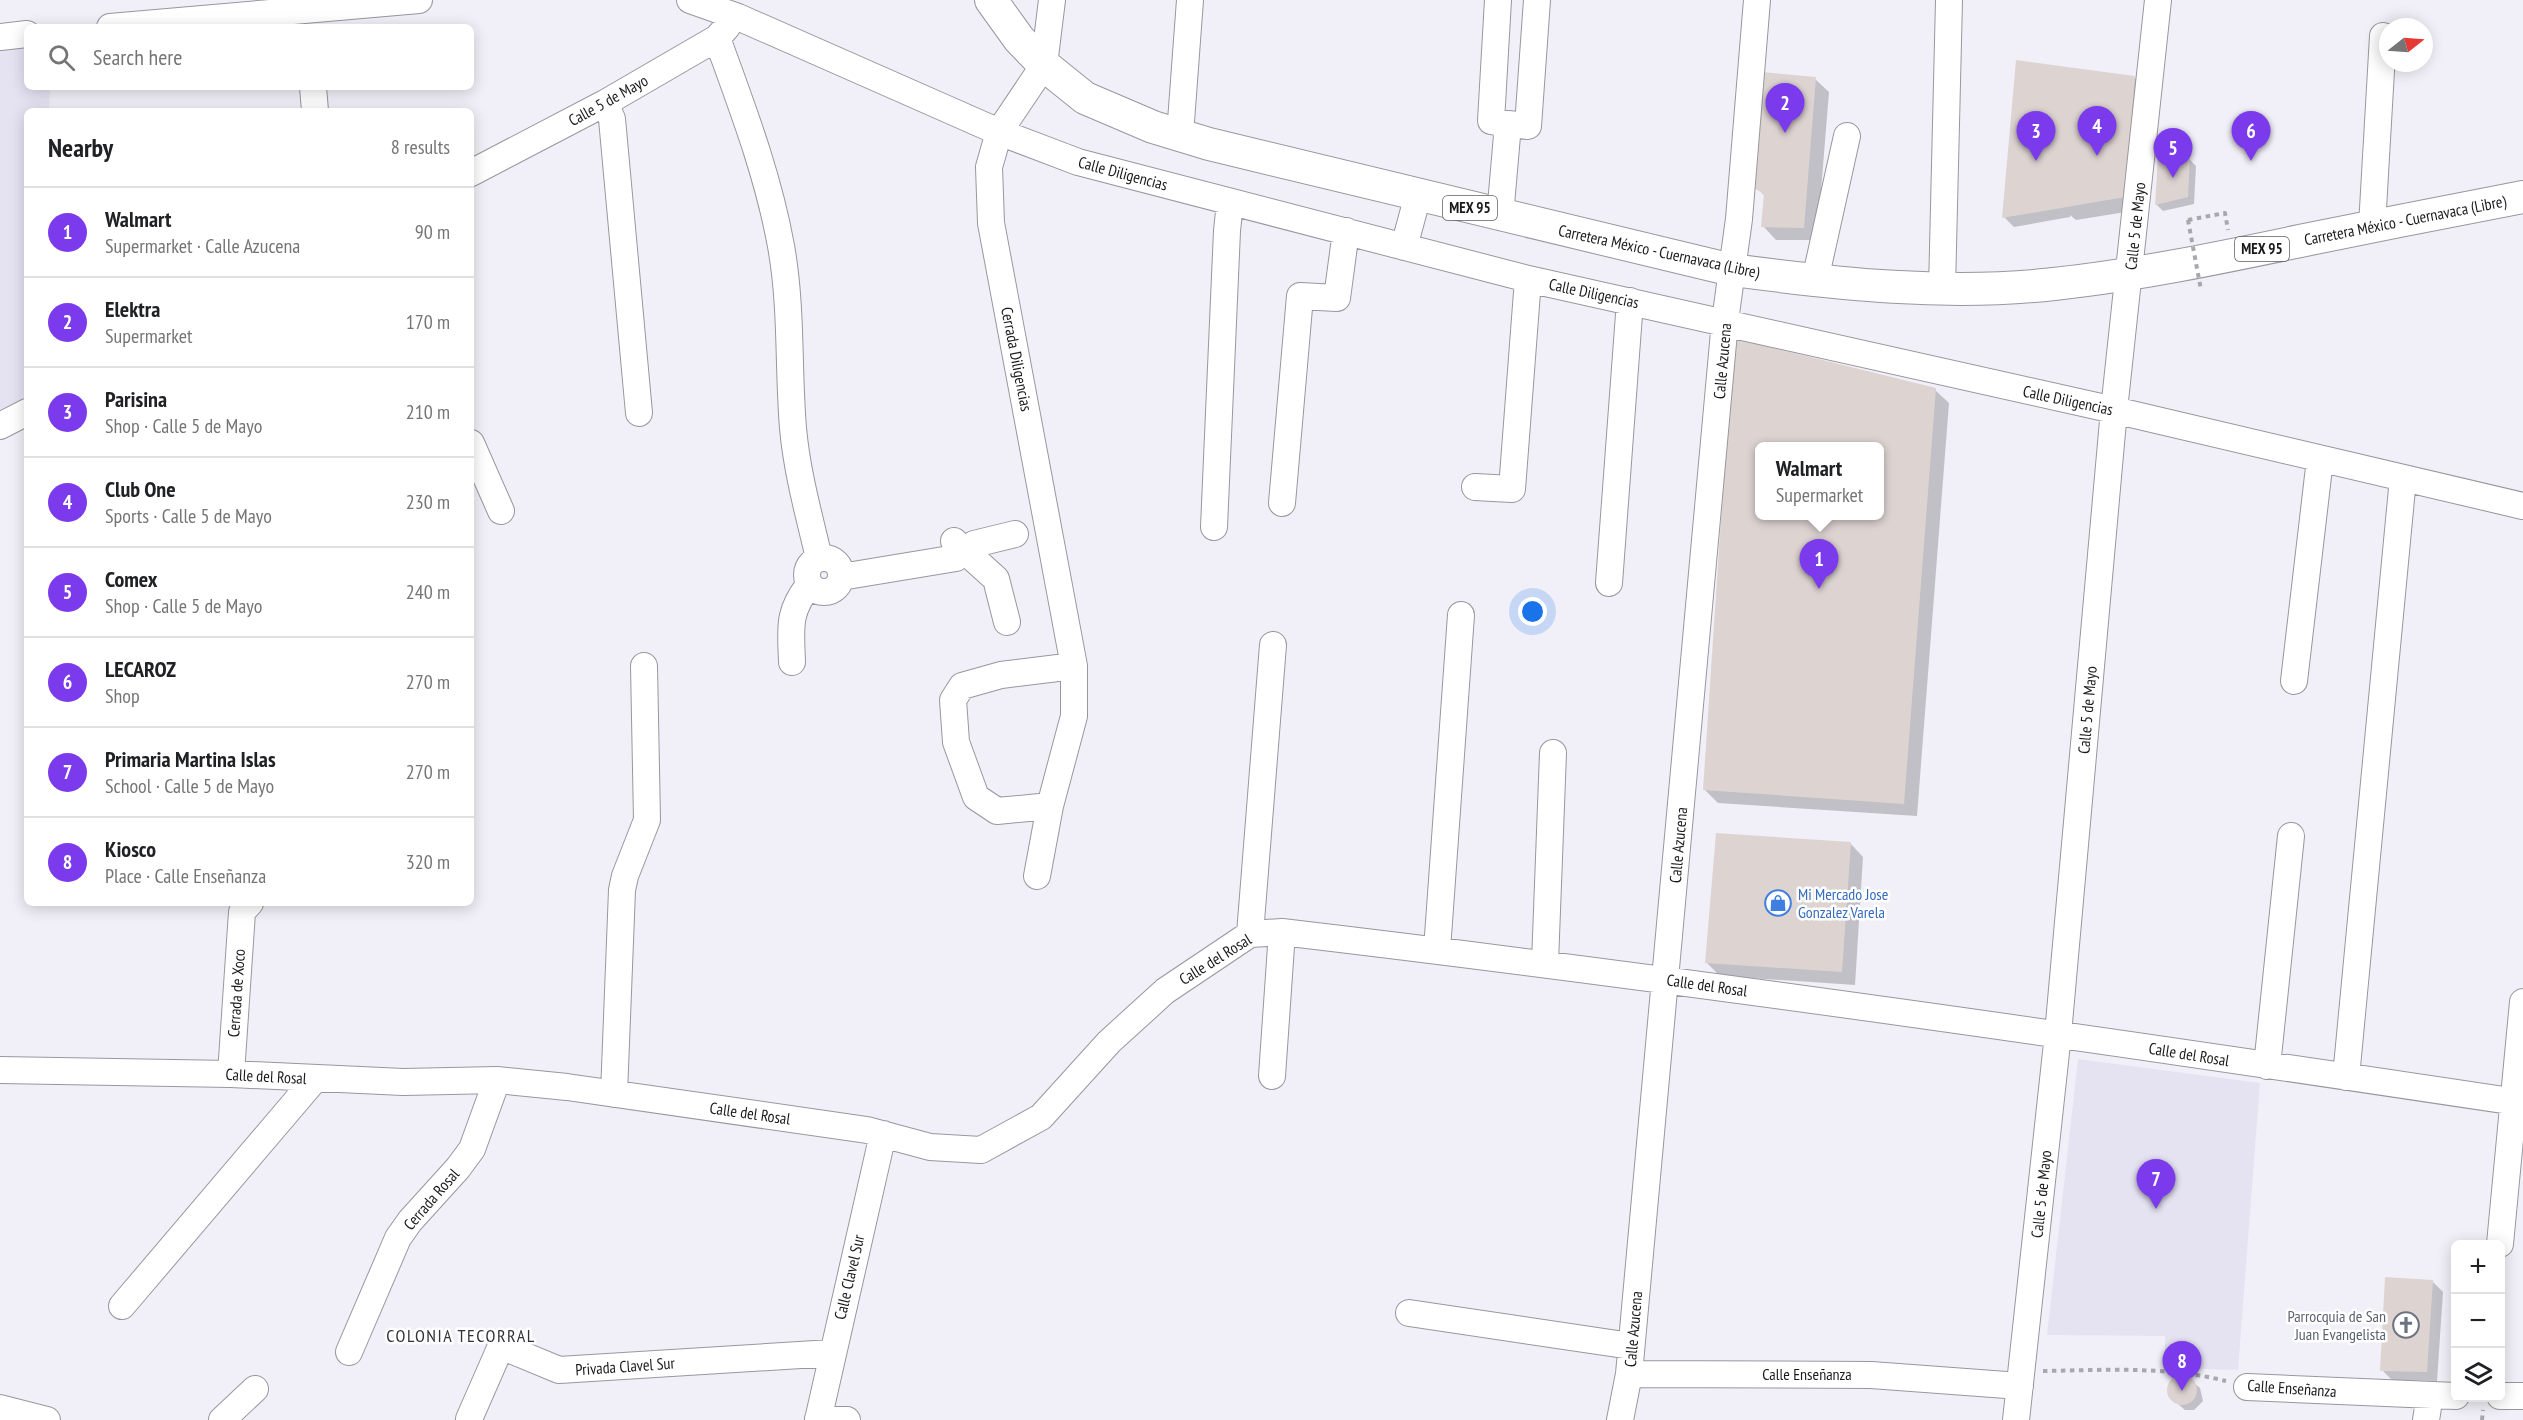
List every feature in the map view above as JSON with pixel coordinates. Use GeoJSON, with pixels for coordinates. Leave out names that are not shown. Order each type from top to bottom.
{"type":"FeatureCollection","features":[{"type":"Feature","properties":{"kind":"main road","name":"Carretera México - Cuernavaca (Libre)"},"geometry":{"type":"LineString","coordinates":[[991,0],[1019,39],[1044,65],[1085,98],[1114,112],[1180,135],[1500,216],[1732,270],[1815,280],[1941,289],[2053,284],[2130,274],[2523,197]]}},
{"type":"Feature","properties":{"kind":"street"},"geometry":{"type":"LineString","coordinates":[[144,24],[419,0]]}},
{"type":"Feature","properties":{"kind":"street","name":"Calle Diligencias"},"geometry":{"type":"LineString","coordinates":[[690,0],[738,17],[999,132],[1078,162],[1528,279],[1725,321],[2523,506]]}},
{"type":"Feature","properties":{"kind":"street"},"geometry":{"type":"LineString","coordinates":[[1009,0],[1019,39]]}},
{"type":"Feature","properties":{"kind":"street"},"geometry":{"type":"LineString","coordinates":[[1044,65],[1052,0]]}},
{"type":"Feature","properties":{"kind":"street"},"geometry":{"type":"LineString","coordinates":[[1180,135],[1190,0]]}},
{"type":"Feature","properties":{"kind":"street"},"geometry":{"type":"LineString","coordinates":[[1498,0],[1491,121],[1528,126],[1537,0]]}},
{"type":"Feature","properties":{"kind":"street","name":"Calle Azucena"},"geometry":{"type":"LineString","coordinates":[[1620,1420],[1629,1374],[1725,321],[1739,219],[1757,0]]}},
{"type":"Feature","properties":{"kind":"street"},"geometry":{"type":"LineString","coordinates":[[1941,289],[1949,0]]}},
{"type":"Feature","properties":{"kind":"street","name":"Calle 5 de Mayo"},"geometry":{"type":"LineString","coordinates":[[2016,1420],[2058,1034],[2114,410],[2158,0]]}},
{"type":"Feature","properties":{"kind":"street","name":"Calle 5 de Mayo"},"geometry":{"type":"LineString","coordinates":[[474,171],[605,103],[717,38],[738,17]]}},
{"type":"Feature","properties":{"kind":"street"},"geometry":{"type":"LineString","coordinates":[[0,37],[24,34]]}},
{"type":"Feature","properties":{"kind":"street"},"geometry":{"type":"LineString","coordinates":[[717,38],[765,171],[781,247],[788,299],[799,477],[839,584],[828,592],[814,590],[809,585],[797,600],[791,620],[792,662]]}},
{"type":"Feature","properties":{"kind":"street","name":"Cerrada Diligencias"},"geometry":{"type":"LineString","coordinates":[[1037,876],[1050,806],[1074,716],[1074,666],[991,223],[989,167],[999,132],[1044,65]]}},
{"type":"Feature","properties":{"kind":"street"},"geometry":{"type":"LineString","coordinates":[[2372,226],[2381,72]]}},
{"type":"Feature","properties":{"kind":"street"},"geometry":{"type":"LineString","coordinates":[[313,90],[315,108]]}},
{"type":"Feature","properties":{"kind":"street"},"geometry":{"type":"LineString","coordinates":[[605,103],[612,119],[639,413]]}},
{"type":"Feature","properties":{"kind":"street"},"geometry":{"type":"LineString","coordinates":[[1500,216],[1508,124]]}},
{"type":"Feature","properties":{"kind":"street"},"geometry":{"type":"LineString","coordinates":[[1815,280],[1847,136]]}},
{"type":"Feature","properties":{"kind":"street"},"geometry":{"type":"LineString","coordinates":[[1404,246],[1418,195]]}},
{"type":"Feature","properties":{"kind":"street"},"geometry":{"type":"LineString","coordinates":[[1214,527],[1230,202]]}},
{"type":"Feature","properties":{"kind":"street"},"geometry":{"type":"LineString","coordinates":[[1282,503],[1300,296],[1337,298],[1346,231]]}},
{"type":"Feature","properties":{"kind":"street"},"geometry":{"type":"LineString","coordinates":[[1475,487],[1512,489],[1528,279]]}},
{"type":"Feature","properties":{"kind":"street"},"geometry":{"type":"LineString","coordinates":[[1609,583],[1630,300]]}},
{"type":"Feature","properties":{"kind":"street"},"geometry":{"type":"LineString","coordinates":[[0,426],[24,414]]}},
{"type":"Feature","properties":{"kind":"street"},"geometry":{"type":"LineString","coordinates":[[474,450],[501,511]]}},
{"type":"Feature","properties":{"kind":"street"},"geometry":{"type":"LineString","coordinates":[[2294,681],[2320,459]]}},
{"type":"Feature","properties":{"kind":"street"},"geometry":{"type":"LineString","coordinates":[[2346,1077],[2403,478]]}},
{"type":"Feature","properties":{"kind":"street"},"geometry":{"type":"LineString","coordinates":[[833,566],[964,545],[1015,534]]}},
{"type":"Feature","properties":{"kind":"street"},"geometry":{"type":"LineString","coordinates":[[964,545],[996,579],[1007,622]]}},
{"type":"Feature","properties":{"kind":"street"},"geometry":{"type":"LineString","coordinates":[[1437,950],[1461,615]]}},
{"type":"Feature","properties":{"kind":"street"},"geometry":{"type":"LineString","coordinates":[[1250,934],[1274,645]]}},
{"type":"Feature","properties":{"kind":"street"},"geometry":{"type":"LineString","coordinates":[[615,1094],[622,890],[625,876],[647,820],[644,666]]}},
{"type":"Feature","properties":{"kind":"street"},"geometry":{"type":"LineString","coordinates":[[1050,806],[998,812],[976,797],[956,741],[953,700],[962,686],[1001,675],[1074,666]]}},
{"type":"Feature","properties":{"kind":"street"},"geometry":{"type":"LineString","coordinates":[[1545,963],[1553,753]]}},
{"type":"Feature","properties":{"kind":"street"},"geometry":{"type":"LineString","coordinates":[[2267,1066],[2291,836]]}},
{"type":"Feature","properties":{"kind":"street","name":"Cerrada de Xoco"},"geometry":{"type":"LineString","coordinates":[[231,1074],[240,906]]}},
{"type":"Feature","properties":{"kind":"street"},"geometry":{"type":"LineString","coordinates":[[1272,1076],[1282,932]]}},
{"type":"Feature","properties":{"kind":"street","name":"Calle del Rosal"},"geometry":{"type":"LineString","coordinates":[[0,1070],[231,1074],[404,1082],[497,1080],[615,1094],[883,1134],[930,1148],[981,1150],[1041,1117],[1109,1042],[1165,991],[1250,934],[1282,932],[1545,963],[2058,1034],[2519,1103]]}},
{"type":"Feature","properties":{"kind":"street"},"geometry":{"type":"LineString","coordinates":[[2501,1240],[2519,1103],[2523,1002]]}},
{"type":"Feature","properties":{"kind":"street"},"geometry":{"type":"LineString","coordinates":[[122,1306],[315,1078]]}},
{"type":"Feature","properties":{"kind":"street","name":"Cerrada Rosal"},"geometry":{"type":"LineString","coordinates":[[349,1352],[398,1238],[472,1149],[497,1080]]}},
{"type":"Feature","properties":{"kind":"street","name":"Calle Clavel Sur"},"geometry":{"type":"LineString","coordinates":[[818,1420],[883,1134]]}},
{"type":"Feature","properties":{"kind":"street"},"geometry":{"type":"LineString","coordinates":[[1409,1313],[1631,1346]]}},
{"type":"Feature","properties":{"kind":"street","name":"Privada Clavel Sur"},"geometry":{"type":"LineString","coordinates":[[469,1419],[501,1346],[559,1370],[832,1353]]}},
{"type":"Feature","properties":{"kind":"street","name":"Calle Enseñanza"},"geometry":{"type":"LineString","coordinates":[[1629,1374],[2021,1378]]}},
{"type":"Feature","properties":{"kind":"street","name":"Calle Enseñanza"},"geometry":{"type":"LineString","coordinates":[[2247,1387],[2428,1408],[2451,1398]]}},
{"type":"Feature","properties":{"kind":"street"},"geometry":{"type":"LineString","coordinates":[[222,1420],[255,1389]]}},
{"type":"Feature","properties":{"kind":"street"},"geometry":{"type":"LineString","coordinates":[[2505,1396],[2523,1396]]}},
{"type":"Feature","properties":{"kind":"street"},"geometry":{"type":"LineString","coordinates":[[0,1408],[47,1420]]}},
{"type":"Feature","properties":{"kind":"street"},"geometry":{"type":"LineString","coordinates":[[818,1420],[847,1420]]}},
{"type":"Feature","properties":{"kind":"path"},"geometry":{"type":"LineString","coordinates":[[2201,290],[2188,220],[2225,213],[2232,255]]}},
{"type":"Feature","properties":{"kind":"path","name":"Calle Enseñanza"},"geometry":{"type":"LineString","coordinates":[[2021,1378],[2123,1369],[2195,1373],[2247,1387]]}},
{"type":"Feature","properties":{"kind":"shaded area"},"geometry":{"type":"Polygon","coordinates":[[[24,44],[24,90],[50,90],[49,108],[24,108],[24,403],[0,415],[0,49],[24,44]]]}},
{"type":"Feature","properties":{"kind":"shaded area"},"geometry":{"type":"Polygon","coordinates":[[[2078,1059],[2260,1083],[2238,1370],[2165,1368],[2165,1336],[2047,1335],[2078,1059]]]}},
{"type":"Feature","properties":{"kind":"building"},"geometry":{"type":"Polygon","coordinates":[[[2016,60],[2135,76],[2125,197],[2002,218],[2016,60]]]}},
{"type":"Feature","properties":{"kind":"building"},"geometry":{"type":"Polygon","coordinates":[[[1762,72],[1816,77],[1804,228],[1761,227],[1764,194],[1754,188],[1762,72]]]}},
{"type":"Feature","properties":{"kind":"building"},"geometry":{"type":"Polygon","coordinates":[[[2158,156],[2190,158],[2188,197],[2155,205],[2158,156]]]}},
{"type":"Feature","properties":{"kind":"building"},"geometry":{"type":"Polygon","coordinates":[[[1733,338],[1936,388],[1904,804],[1703,790],[1733,338]]]}},
{"type":"Feature","properties":{"kind":"building","name":"Mi Mercado Jose Gonzalez Varela"},"geometry":{"type":"Polygon","coordinates":[[[1716,833],[1851,842],[1842,972],[1705,963],[1716,833]]]}},
{"type":"Feature","properties":{"kind":"building","name":"Parrocquia de San Juan Evangelista"},"geometry":{"type":"Polygon","coordinates":[[[2385,1277],[2433,1280],[2427,1372],[2380,1371],[2385,1277]]]}},
{"type":"Feature","properties":{"kind":"building"},"geometry":{"type":"Polygon","coordinates":[[[2182,1375],[2193,1379],[2197,1390],[2193,1401],[2182,1405],[2171,1401],[2167,1390],[2171,1379],[2182,1375]]]}},
{"type":"Feature","properties":{"kind":"place","name":"Elektra"},"geometry":{"type":"Point","coordinates":[1785,133]}},
{"type":"Feature","properties":{"kind":"place","name":"Club One"},"geometry":{"type":"Point","coordinates":[2097,156]}},
{"type":"Feature","properties":{"kind":"place","name":"Parisina"},"geometry":{"type":"Point","coordinates":[2036,161]}},
{"type":"Feature","properties":{"kind":"place","name":"LECAROZ"},"geometry":{"type":"Point","coordinates":[2251,161]}},
{"type":"Feature","properties":{"kind":"place","name":"Comex"},"geometry":{"type":"Point","coordinates":[2173,178]}},
{"type":"Feature","properties":{"kind":"place","name":"Walmart"},"geometry":{"type":"Point","coordinates":[1819,589]}},
{"type":"Feature","properties":{"kind":"place","name":"Mi Mercado Jose Gonzalez Varela"},"geometry":{"type":"Point","coordinates":[1778,903]}},
{"type":"Feature","properties":{"kind":"place","name":"Primaria Martina Islas"},"geometry":{"type":"Point","coordinates":[2156,1209]}},
{"type":"Feature","properties":{"kind":"place","name":"Parrocquia de San Juan Evangelista"},"geometry":{"type":"Point","coordinates":[2406,1325]}},
{"type":"Feature","properties":{"kind":"place","name":"Kiosco"},"geometry":{"type":"Point","coordinates":[2182,1391]}},
{"type":"Feature","properties":{"kind":"district","name":"COLONIA TECORRAL"},"geometry":{"type":"Point","coordinates":[461,1336]}}]}
